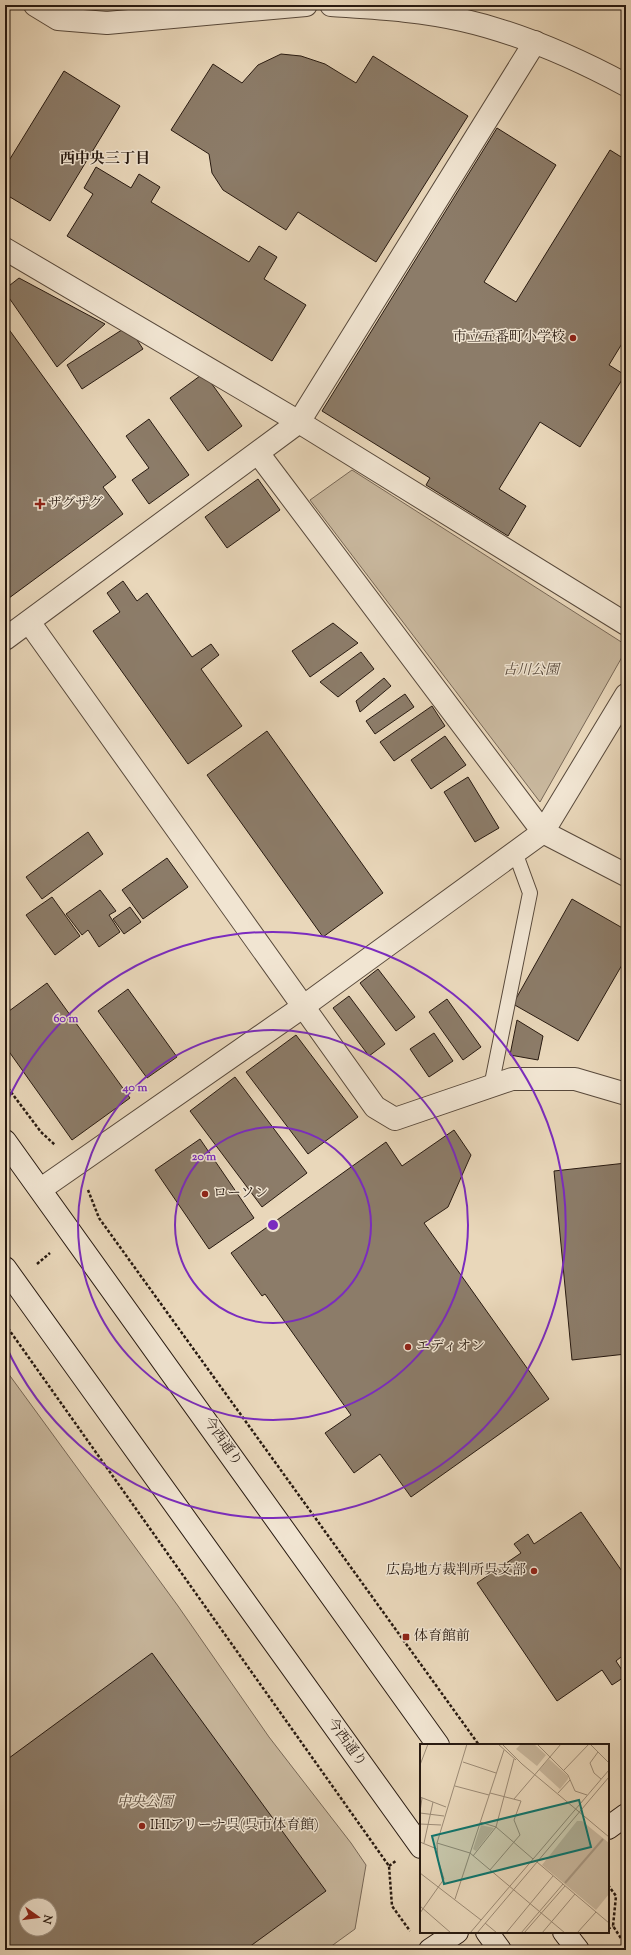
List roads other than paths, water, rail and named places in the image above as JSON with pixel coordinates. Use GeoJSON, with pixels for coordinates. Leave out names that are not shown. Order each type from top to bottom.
{"type":"FeatureCollection","features":[{"type":"Feature","properties":{"kind":"street"},"geometry":{"type":"LineString","coordinates":[[34,5],[58,19],[107,24],[306,5]]}},
{"type":"Feature","properties":{"kind":"street"},"geometry":{"type":"LineString","coordinates":[[331,5],[464,12],[535,42],[626,85]]}},
{"type":"Feature","properties":{"kind":"street"},"geometry":{"type":"LineString","coordinates":[[5,639],[299,422],[535,42]]}},
{"type":"Feature","properties":{"kind":"street"},"geometry":{"type":"LineString","coordinates":[[5,249],[299,422],[626,624]]}},
{"type":"Feature","properties":{"kind":"street"},"geometry":{"type":"LineString","coordinates":[[258,453],[543,832],[626,875]]}},
{"type":"Feature","properties":{"kind":"street"},"geometry":{"type":"LineString","coordinates":[[29,622],[375,1107],[395,1119],[512,1079],[575,1079],[626,1094]]}},
{"type":"Feature","properties":{"kind":"street"},"geometry":{"type":"LineString","coordinates":[[41,1188],[304,1006],[543,832],[626,696]]}},
{"type":"Feature","properties":{"kind":"street","name":"今西通り"},"geometry":{"type":"LineString","coordinates":[[5,1141],[41,1188],[437,1744]]}},
{"type":"Feature","properties":{"kind":"street","name":"今西通り"},"geometry":{"type":"LineString","coordinates":[[5,1268],[420,1846]]}},
{"type":"Feature","properties":{"kind":"street"},"geometry":{"type":"LineString","coordinates":[[609,1827],[626,1815]]}},
{"type":"Feature","properties":{"kind":"street"},"geometry":{"type":"LineString","coordinates":[[430,1950],[456,1933]]}},
{"type":"Feature","properties":{"kind":"street"},"geometry":{"type":"LineString","coordinates":[[488,1933],[500,1950]]}},
{"type":"Feature","properties":{"kind":"street"},"geometry":{"type":"LineString","coordinates":[[565,1933],[578,1950]]}},
{"type":"Feature","properties":{"kind":"lane"},"geometry":{"type":"LineString","coordinates":[[491,1087],[530,893],[515,852]]}},
{"type":"Feature","properties":{"kind":"place","name":"市立五番町小学校"},"geometry":{"type":"Point","coordinates":[573,338]}},
{"type":"Feature","properties":{"kind":"place","name":"ザグザグ"},"geometry":{"type":"Point","coordinates":[40,504]}},
{"type":"Feature","properties":{"kind":"place","name":"ローソン"},"geometry":{"type":"Point","coordinates":[205,1194]}},
{"type":"Feature","properties":{"kind":"place","name":"エディオン"},"geometry":{"type":"Point","coordinates":[408,1347]}},
{"type":"Feature","properties":{"kind":"place","name":"広島地方裁判所呉支部"},"geometry":{"type":"Point","coordinates":[534,1571]}},
{"type":"Feature","properties":{"kind":"place","name":"体育館前"},"geometry":{"type":"Point","coordinates":[406,1637]}},
{"type":"Feature","properties":{"kind":"place","name":"IHIアリーナ呉(呉市体育館)"},"geometry":{"type":"Point","coordinates":[142,1826]}},
{"type":"Feature","properties":{"kind":"district","name":"西中央三丁目"},"geometry":{"type":"Point","coordinates":[105,159]}},
{"type":"Feature","properties":{"kind":"park label","name":"古川公園"},"geometry":{"type":"Point","coordinates":[531,671]}},
{"type":"Feature","properties":{"kind":"park label","name":"中央公園"},"geometry":{"type":"Point","coordinates":[145,1803]}}]}
